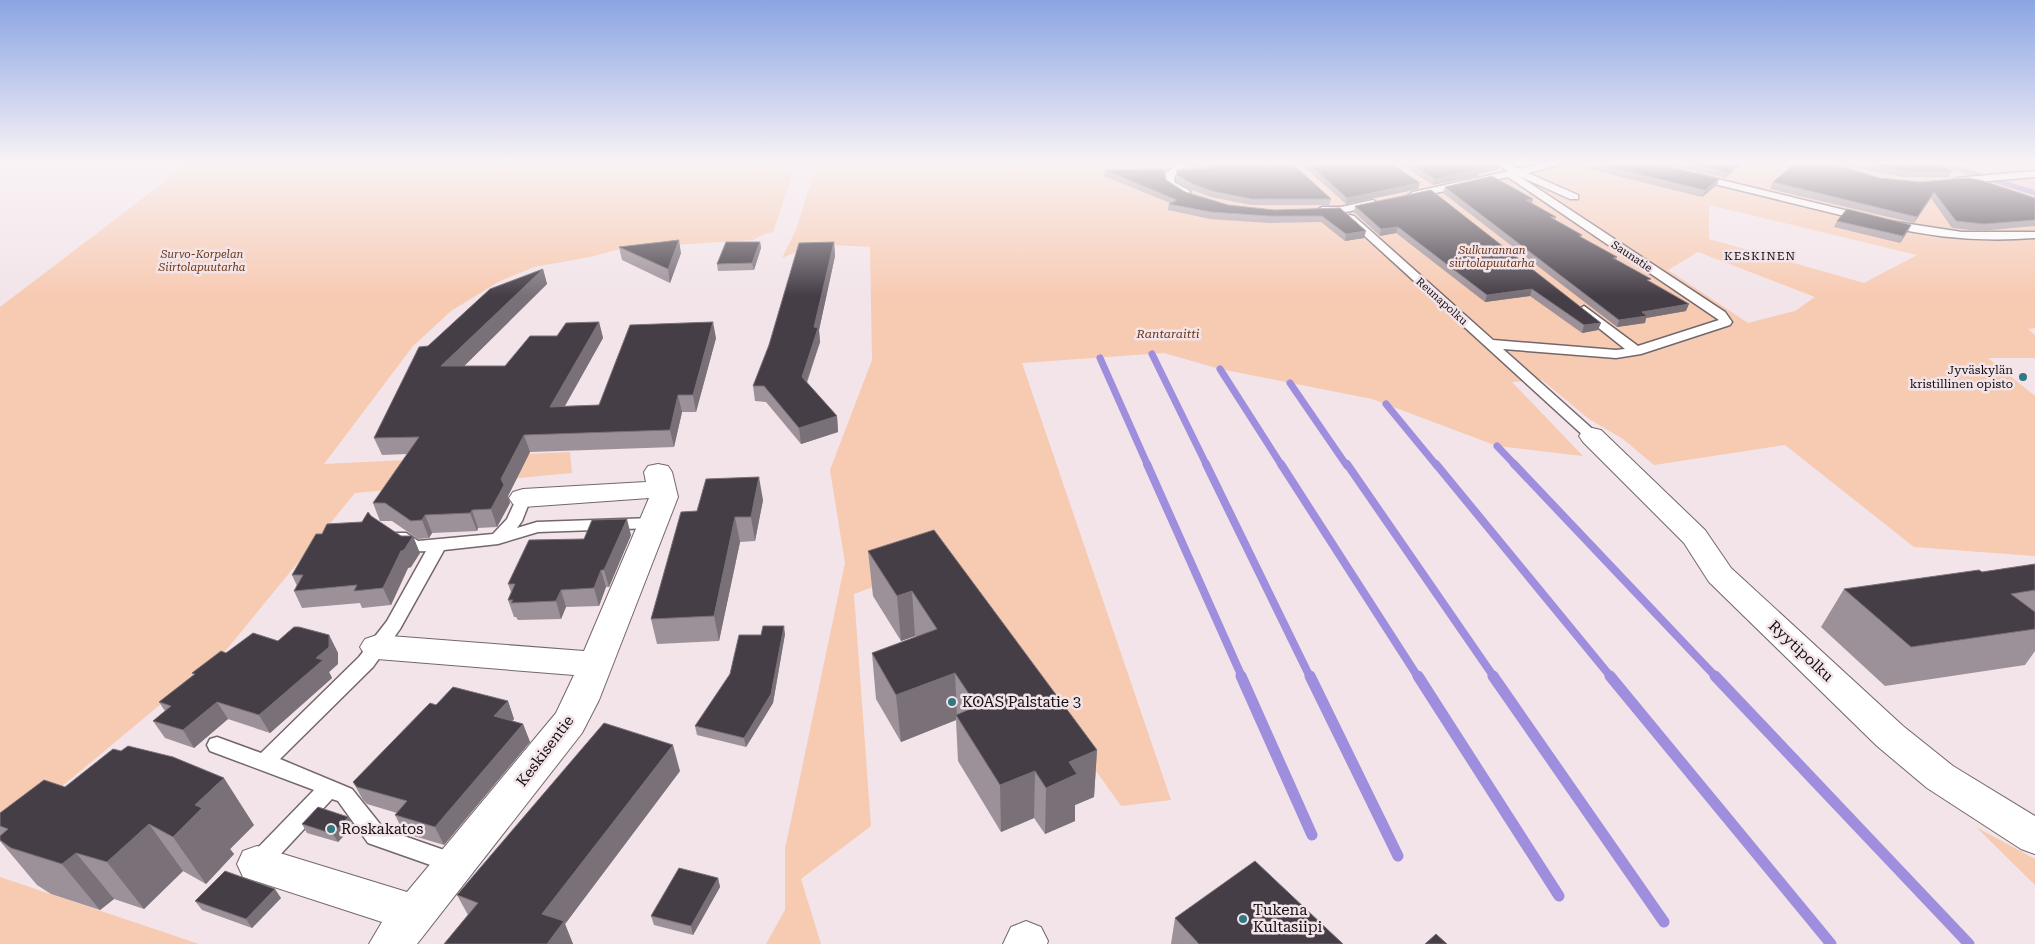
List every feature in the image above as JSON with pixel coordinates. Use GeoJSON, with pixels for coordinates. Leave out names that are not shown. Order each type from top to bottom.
{"type":"FeatureCollection","features":[{"type":"Feature","properties":{"kind":"street","name":"Ryytipolku"},"geometry":{"type":"LineString","coordinates":[[1592,436],[1696,537],[1720,575],[1890,736],[1940,777],[2035,837]]}},
{"type":"Feature","properties":{"kind":"street","name":"Keskisentie"},"geometry":{"type":"LineString","coordinates":[[403,929],[569,723],[581,700],[664,497],[660,480],[523,498]]}},
{"type":"Feature","properties":{"kind":"street"},"geometry":{"type":"LineString","coordinates":[[378,647],[596,664]]}},
{"type":"Feature","properties":{"kind":"street"},"geometry":{"type":"LineString","coordinates":[[257,864],[403,929]]}},
{"type":"Feature","properties":{"kind":"lane"},"geometry":{"type":"LineString","coordinates":[[1311,211],[1350,208]]}},
{"type":"Feature","properties":{"kind":"lane","name":"Saunatie"},"geometry":{"type":"LineString","coordinates":[[1565,208],[1721,315],[1726,322],[1636,351]]}},
{"type":"Feature","properties":{"kind":"lane"},"geometry":{"type":"LineString","coordinates":[[1824,208],[1939,234],[1991,238],[2035,235]]}},
{"type":"Feature","properties":{"kind":"lane","name":"Reunapolku"},"geometry":{"type":"LineString","coordinates":[[1341,210],[1592,436]]}},
{"type":"Feature","properties":{"kind":"lane"},"geometry":{"type":"LineString","coordinates":[[1573,302],[1636,351]]}},
{"type":"Feature","properties":{"kind":"lane"},"geometry":{"type":"LineString","coordinates":[[1490,344],[1616,354],[1636,351]]}},
{"type":"Feature","properties":{"kind":"lane"},"geometry":{"type":"LineString","coordinates":[[498,539],[514,520],[523,498]]}},
{"type":"Feature","properties":{"kind":"lane"},"geometry":{"type":"LineString","coordinates":[[386,527],[415,547],[498,539],[537,526],[653,524]]}},
{"type":"Feature","properties":{"kind":"lane"},"geometry":{"type":"LineString","coordinates":[[264,762],[366,662],[394,625],[438,545]]}},
{"type":"Feature","properties":{"kind":"lane"},"geometry":{"type":"LineString","coordinates":[[217,744],[345,795],[376,836],[456,864]]}},
{"type":"Feature","properties":{"kind":"lane"},"geometry":{"type":"LineString","coordinates":[[257,864],[329,788]]}},
{"type":"Feature","properties":{"kind":"green space","name":"Survo-Korpelan Siirtolapuutarha"},"geometry":{"type":"Polygon","coordinates":[[[130,208],[781,208],[773,232],[753,240],[624,248],[590,257],[534,267],[498,282],[451,311],[413,346],[324,464],[570,452],[572,473],[355,493],[227,649],[0,838],[0,307],[130,208]]]}},
{"type":"Feature","properties":{"kind":"green space"},"geometry":{"type":"Polygon","coordinates":[[[803,208],[1709,208],[1709,239],[1864,283],[1917,255],[1722,208],[2035,208],[2035,328],[2028,329],[2035,335],[2035,358],[1988,358],[2035,396],[2035,556],[1914,547],[1785,445],[1654,465],[1623,439],[1589,419],[1542,380],[1512,382],[1583,456],[1497,446],[1372,399],[1220,369],[1164,353],[1022,363],[1171,800],[1121,806],[946,560],[854,594],[871,826],[801,879],[821,944],[766,944],[785,910],[785,849],[845,563],[830,470],[872,360],[870,247],[815,244],[782,258],[796,230],[803,208]],[[1698,252],[1668,270],[1748,323],[1795,311],[1815,297],[1698,252]]]}},
{"type":"Feature","properties":{"kind":"green space"},"geometry":{"type":"Polygon","coordinates":[[[1976,827],[2035,859],[2035,885],[1976,827]]]}},
{"type":"Feature","properties":{"kind":"green space"},"geometry":{"type":"Polygon","coordinates":[[[0,877],[199,944],[0,944],[0,877]]]}},
{"type":"Feature","properties":{"kind":"building"},"geometry":{"type":"Polygon","coordinates":[[[1190,208],[1256,208],[1274,210],[1340,208],[1366,231],[1346,234],[1322,216],[1270,216],[1211,212],[1190,208]]]}},
{"type":"Feature","properties":{"kind":"building"},"geometry":{"type":"Polygon","coordinates":[[[1357,208],[1454,208],[1601,323],[1584,325],[1532,289],[1487,295],[1398,227],[1381,229],[1357,208]]]}},
{"type":"Feature","properties":{"kind":"building"},"geometry":{"type":"Polygon","coordinates":[[[1473,208],[1540,208],[1556,217],[1550,217],[1582,235],[1579,236],[1617,257],[1613,258],[1651,279],[1647,280],[1689,304],[1642,312],[1647,316],[1619,320],[1473,208]]]}},
{"type":"Feature","properties":{"kind":"building"},"geometry":{"type":"Polygon","coordinates":[[[1880,208],[1923,208],[1917,217],[1880,208]]]}},
{"type":"Feature","properties":{"kind":"building"},"geometry":{"type":"Polygon","coordinates":[[[1946,208],[2035,208],[2035,220],[1984,224],[1956,221],[1946,208]]]}},
{"type":"Feature","properties":{"kind":"building"},"geometry":{"type":"Polygon","coordinates":[[[1847,209],[1911,225],[1903,236],[1837,221],[1847,209]]]}},
{"type":"Feature","properties":{"kind":"building"},"geometry":{"type":"Polygon","coordinates":[[[679,240],[668,269],[619,247],[679,240]]]}},
{"type":"Feature","properties":{"kind":"building"},"geometry":{"type":"Polygon","coordinates":[[[726,242],[760,242],[752,263],[717,264],[726,242]]]}},
{"type":"Feature","properties":{"kind":"building"},"geometry":{"type":"Polygon","coordinates":[[[834,242],[814,327],[818,328],[802,377],[837,416],[799,428],[764,386],[753,386],[769,345],[799,243],[834,242]]]}},
{"type":"Feature","properties":{"kind":"building"},"geometry":{"type":"Polygon","coordinates":[[[543,269],[441,366],[505,366],[530,336],[557,336],[566,323],[599,322],[550,407],[599,405],[630,325],[713,322],[693,395],[678,395],[670,430],[524,435],[501,479],[504,485],[491,509],[472,510],[470,513],[425,515],[422,520],[411,521],[385,503],[373,503],[419,437],[374,438],[419,347],[428,346],[490,289],[543,269]]]}},
{"type":"Feature","properties":{"kind":"building"},"geometry":{"type":"Polygon","coordinates":[[[759,477],[751,517],[735,517],[714,616],[651,619],[681,512],[697,511],[706,479],[759,477]]]}},
{"type":"Feature","properties":{"kind":"building"},"geometry":{"type":"Polygon","coordinates":[[[368,512],[401,536],[413,536],[404,550],[401,551],[383,588],[354,591],[357,585],[294,591],[303,575],[292,575],[316,534],[322,534],[327,524],[362,522],[368,512]]]}},
{"type":"Feature","properties":{"kind":"building"},"geometry":{"type":"Polygon","coordinates":[[[627,519],[594,588],[561,590],[556,601],[511,603],[513,600],[508,600],[515,584],[508,584],[529,540],[584,539],[592,520],[627,519]]]}},
{"type":"Feature","properties":{"kind":"building"},"geometry":{"type":"Polygon","coordinates":[[[934,530],[1097,750],[1069,762],[1077,774],[1046,788],[1035,771],[1000,785],[956,715],[977,706],[955,673],[896,695],[872,653],[937,629],[912,591],[897,596],[868,551],[934,530]]]}},
{"type":"Feature","properties":{"kind":"building"},"geometry":{"type":"Polygon","coordinates":[[[2035,564],[2035,590],[2011,594],[2035,612],[2035,629],[1911,647],[1844,589],[1979,570],[1982,572],[2035,564]]]}},
{"type":"Feature","properties":{"kind":"building"},"geometry":{"type":"Polygon","coordinates":[[[763,626],[784,626],[771,694],[744,738],[695,726],[730,674],[739,635],[761,635],[763,626]]]}},
{"type":"Feature","properties":{"kind":"building"},"geometry":{"type":"Polygon","coordinates":[[[294,627],[329,635],[329,647],[316,658],[323,660],[259,715],[217,702],[183,730],[153,721],[171,706],[159,702],[221,651],[226,653],[253,633],[278,641],[294,627]]]}},
{"type":"Feature","properties":{"kind":"building"},"geometry":{"type":"Polygon","coordinates":[[[453,687],[508,701],[494,716],[523,724],[435,827],[395,815],[407,801],[357,787],[353,782],[430,703],[436,705],[453,687]]]}},
{"type":"Feature","properties":{"kind":"building"},"geometry":{"type":"Polygon","coordinates":[[[604,723],[673,745],[542,914],[564,921],[547,944],[444,944],[478,903],[457,895],[604,723]]]}},
{"type":"Feature","properties":{"kind":"building"},"geometry":{"type":"Polygon","coordinates":[[[128,746],[173,757],[224,778],[195,805],[202,808],[173,837],[149,824],[107,862],[76,853],[62,864],[11,848],[0,840],[0,836],[8,829],[0,826],[0,813],[44,780],[65,787],[113,749],[121,751],[128,746]]]}},
{"type":"Feature","properties":{"kind":"building"},"geometry":{"type":"Polygon","coordinates":[[[318,807],[348,817],[333,834],[302,824],[318,807]]]}},
{"type":"Feature","properties":{"kind":"building"},"geometry":{"type":"Polygon","coordinates":[[[1255,861],[1343,944],[1199,944],[1175,918],[1255,861]]]}},
{"type":"Feature","properties":{"kind":"building"},"geometry":{"type":"Polygon","coordinates":[[[679,868],[718,878],[691,926],[651,916],[679,868]]]}},
{"type":"Feature","properties":{"kind":"building"},"geometry":{"type":"Polygon","coordinates":[[[225,871],[275,889],[246,919],[195,901],[225,871]]]}},
{"type":"Feature","properties":{"kind":"building"},"geometry":{"type":"Polygon","coordinates":[[[1436,934],[1447,944],[1425,944],[1436,934]]]}},
{"type":"Feature","properties":{"kind":"waterway"},"geometry":{"type":"LineString","coordinates":[[1152,354],[1207,466]]}},
{"type":"Feature","properties":{"kind":"waterway"},"geometry":{"type":"LineString","coordinates":[[1100,358],[1148,466]]}},
{"type":"Feature","properties":{"kind":"waterway"},"geometry":{"type":"LineString","coordinates":[[1220,369],[1282,466]]}},
{"type":"Feature","properties":{"kind":"waterway"},"geometry":{"type":"LineString","coordinates":[[1290,383],[1347,466]]}},
{"type":"Feature","properties":{"kind":"waterway"},"geometry":{"type":"LineString","coordinates":[[1386,404],[1437,466]]}},
{"type":"Feature","properties":{"kind":"waterway"},"geometry":{"type":"LineString","coordinates":[[1497,446],[1516,466]]}},
{"type":"Feature","properties":{"kind":"waterway"},"geometry":{"type":"LineString","coordinates":[[1147,464],[1242,677]]}},
{"type":"Feature","properties":{"kind":"waterway"},"geometry":{"type":"LineString","coordinates":[[1206,464],[1310,677]]}},
{"type":"Feature","properties":{"kind":"waterway"},"geometry":{"type":"LineString","coordinates":[[1281,464],[1418,677]]}},
{"type":"Feature","properties":{"kind":"waterway"},"geometry":{"type":"LineString","coordinates":[[1347,464],[1494,677]]}},
{"type":"Feature","properties":{"kind":"waterway"},"geometry":{"type":"LineString","coordinates":[[1436,464],[1611,677]]}},
{"type":"Feature","properties":{"kind":"waterway"},"geometry":{"type":"LineString","coordinates":[[1514,464],[1716,677]]}},
{"type":"Feature","properties":{"kind":"waterway"},"geometry":{"type":"LineString","coordinates":[[1241,676],[1312,835]]}},
{"type":"Feature","properties":{"kind":"waterway"},"geometry":{"type":"LineString","coordinates":[[1310,676],[1398,856]]}},
{"type":"Feature","properties":{"kind":"waterway"},"geometry":{"type":"LineString","coordinates":[[1418,676],[1559,896]]}},
{"type":"Feature","properties":{"kind":"waterway"},"geometry":{"type":"LineString","coordinates":[[1493,676],[1664,922]]}},
{"type":"Feature","properties":{"kind":"waterway"},"geometry":{"type":"LineString","coordinates":[[1610,676],[1831,944]]}},
{"type":"Feature","properties":{"kind":"waterway"},"geometry":{"type":"LineString","coordinates":[[1715,676],[1969,944]]}},
{"type":"Feature","properties":{"kind":"place","name":"Jyväskylän kristillinen opisto"},"geometry":{"type":"Point","coordinates":[2023,377]}},
{"type":"Feature","properties":{"kind":"place","name":"KOAS Palstatie 3"},"geometry":{"type":"Point","coordinates":[952,702]}},
{"type":"Feature","properties":{"kind":"place","name":"Roskakatos"},"geometry":{"type":"Point","coordinates":[331,829]}},
{"type":"Feature","properties":{"kind":"place","name":"Tukena Kultasiipi"},"geometry":{"type":"Point","coordinates":[1243,919]}},
{"type":"Feature","properties":{"kind":"district","name":"KESKINEN"},"geometry":{"type":"Point","coordinates":[1760,256]}},
{"type":"Feature","properties":{"kind":"park label","name":"Sulkurannan siirtolapuutarha"},"geometry":{"type":"Point","coordinates":[1492,256]}},
{"type":"Feature","properties":{"kind":"park label","name":"Rantaraitti"},"geometry":{"type":"Point","coordinates":[1168,334]}}]}
